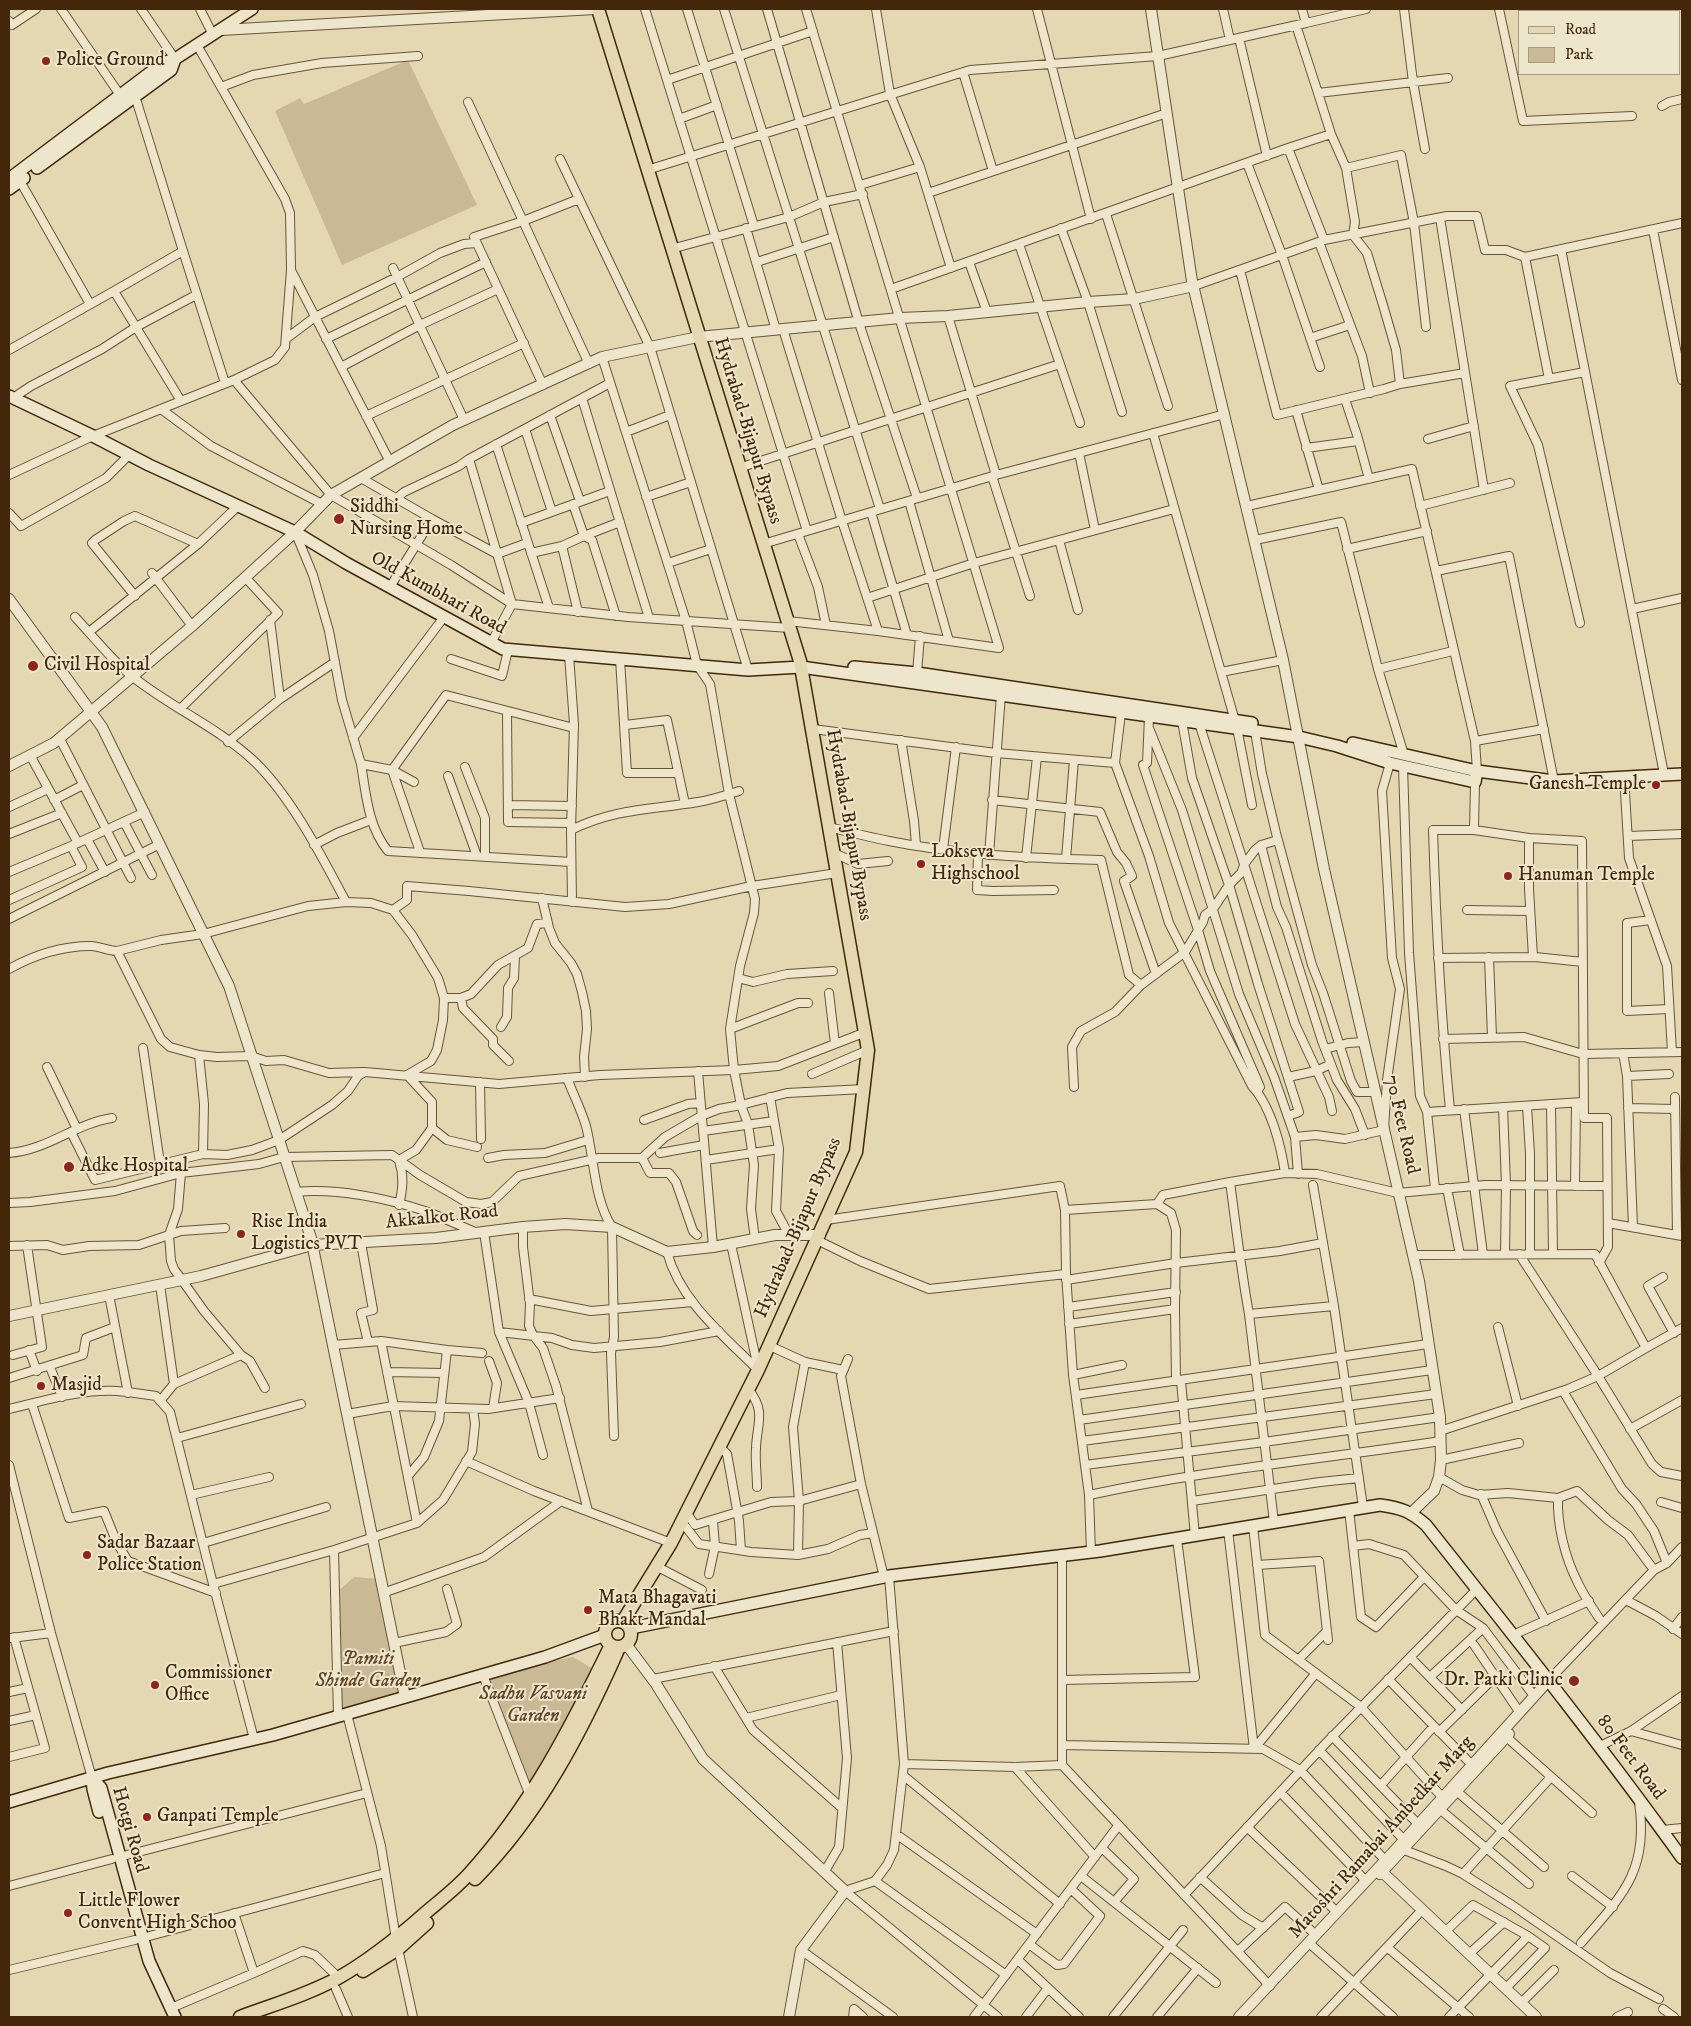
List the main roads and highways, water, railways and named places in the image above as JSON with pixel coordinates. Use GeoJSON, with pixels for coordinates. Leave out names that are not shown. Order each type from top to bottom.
{"type":"FeatureCollection","features":[{"type":"Feature","properties":{"kind":"main road"},"geometry":{"type":"LineString","coordinates":[[9,189],[14,180],[163,63],[175,59],[217,32],[238,13],[252,9]]}},
{"type":"Feature","properties":{"kind":"main road","name":"Hydrabad-Bijapur Bypass"},"geometry":{"type":"LineString","coordinates":[[596,9],[801,664],[868,1050],[856,1152],[770,1346],[671,1543],[627,1625]]}},
{"type":"Feature","properties":{"kind":"main road"},"geometry":{"type":"LineString","coordinates":[[14,180],[171,70],[175,59]]}},
{"type":"Feature","properties":{"kind":"main road","name":"Old Kumbhari Road"},"geometry":{"type":"LineString","coordinates":[[11,397],[93,436],[129,456],[295,532],[346,563],[503,649],[748,670],[801,664]]}},
{"type":"Feature","properties":{"kind":"main road"},"geometry":{"type":"LineString","coordinates":[[801,664],[917,673],[1299,734],[1476,776],[1554,781],[1682,774]]}},
{"type":"Feature","properties":{"kind":"main road"},"geometry":{"type":"LineString","coordinates":[[801,664],[1121,713],[1149,722],[1182,721],[1235,724],[1255,731],[1299,734],[1390,763],[1403,760]]}},
{"type":"Feature","properties":{"kind":"main road","name":"80 Feet Road"},"geometry":{"type":"LineString","coordinates":[[627,1625],[886,1577],[1091,1552],[1380,1505],[1412,1513],[1426,1525],[1513,1635],[1547,1683],[1600,1746],[1682,1858]]}},
{"type":"Feature","properties":{"kind":"main road"},"geometry":{"type":"LineString","coordinates":[[9,1802],[92,1778],[254,1739],[545,1657],[615,1643],[631,1637],[627,1625],[619,1620],[610,1623],[605,1631],[615,1643]]}},
{"type":"Feature","properties":{"kind":"main road"},"geometry":{"type":"LineString","coordinates":[[397,1944],[466,1877],[494,1845],[530,1796],[615,1643]]}},
{"type":"Feature","properties":{"kind":"main road"},"geometry":{"type":"LineString","coordinates":[[262,2017],[338,1983],[397,1944],[458,1896],[499,1855],[545,1790],[596,1698],[615,1643]]}},
{"type":"Feature","properties":{"kind":"main road","name":"Hotgi Road"},"geometry":{"type":"LineString","coordinates":[[92,1778],[100,1788],[116,1858],[139,1939],[171,2014]]}},
{"type":"Feature","properties":{"kind":"main road"},"geometry":{"type":"LineString","coordinates":[[240,2017],[338,1983]]}},
{"type":"Feature","properties":{"kind":"place","name":"Police Ground"},"geometry":{"type":"Point","coordinates":[46,61]}},
{"type":"Feature","properties":{"kind":"place","name":"Siddhi Nursing Home"},"geometry":{"type":"Point","coordinates":[339,519]}},
{"type":"Feature","properties":{"kind":"place","name":"Civil Hospital"},"geometry":{"type":"Point","coordinates":[33,666]}},
{"type":"Feature","properties":{"kind":"place","name":"Ganesh Temple"},"geometry":{"type":"Point","coordinates":[1656,785]}},
{"type":"Feature","properties":{"kind":"place","name":"Lokseva Highschool"},"geometry":{"type":"Point","coordinates":[921,864]}},
{"type":"Feature","properties":{"kind":"place","name":"Hanuman Temple"},"geometry":{"type":"Point","coordinates":[1508,876]}},
{"type":"Feature","properties":{"kind":"place","name":"Adke Hospital"},"geometry":{"type":"Point","coordinates":[69,1167]}},
{"type":"Feature","properties":{"kind":"place","name":"Rise India Logistics PVT"},"geometry":{"type":"Point","coordinates":[241,1234]}},
{"type":"Feature","properties":{"kind":"place","name":"Masjid"},"geometry":{"type":"Point","coordinates":[41,1386]}},
{"type":"Feature","properties":{"kind":"place","name":"Sadar Bazaar Police Station"},"geometry":{"type":"Point","coordinates":[87,1555]}},
{"type":"Feature","properties":{"kind":"place","name":"Mata Bhagavati Bhakt Mandal"},"geometry":{"type":"Point","coordinates":[588,1610]}},
{"type":"Feature","properties":{"kind":"place","name":"Dr. Patki Clinic"},"geometry":{"type":"Point","coordinates":[1574,1681]}},
{"type":"Feature","properties":{"kind":"place","name":"Commissioner Office"},"geometry":{"type":"Point","coordinates":[155,1685]}},
{"type":"Feature","properties":{"kind":"place","name":"Ganpati Temple"},"geometry":{"type":"Point","coordinates":[147,1817]}},
{"type":"Feature","properties":{"kind":"place","name":"Little Flower Convent High Schoo"},"geometry":{"type":"Point","coordinates":[68,1913]}},
{"type":"Feature","properties":{"kind":"park label","name":"Pamiti Shinde Garden"},"geometry":{"type":"Point","coordinates":[368,1671]}},
{"type":"Feature","properties":{"kind":"park label","name":"Sadhu Vasvani Garden"},"geometry":{"type":"Point","coordinates":[533,1706]}}]}
